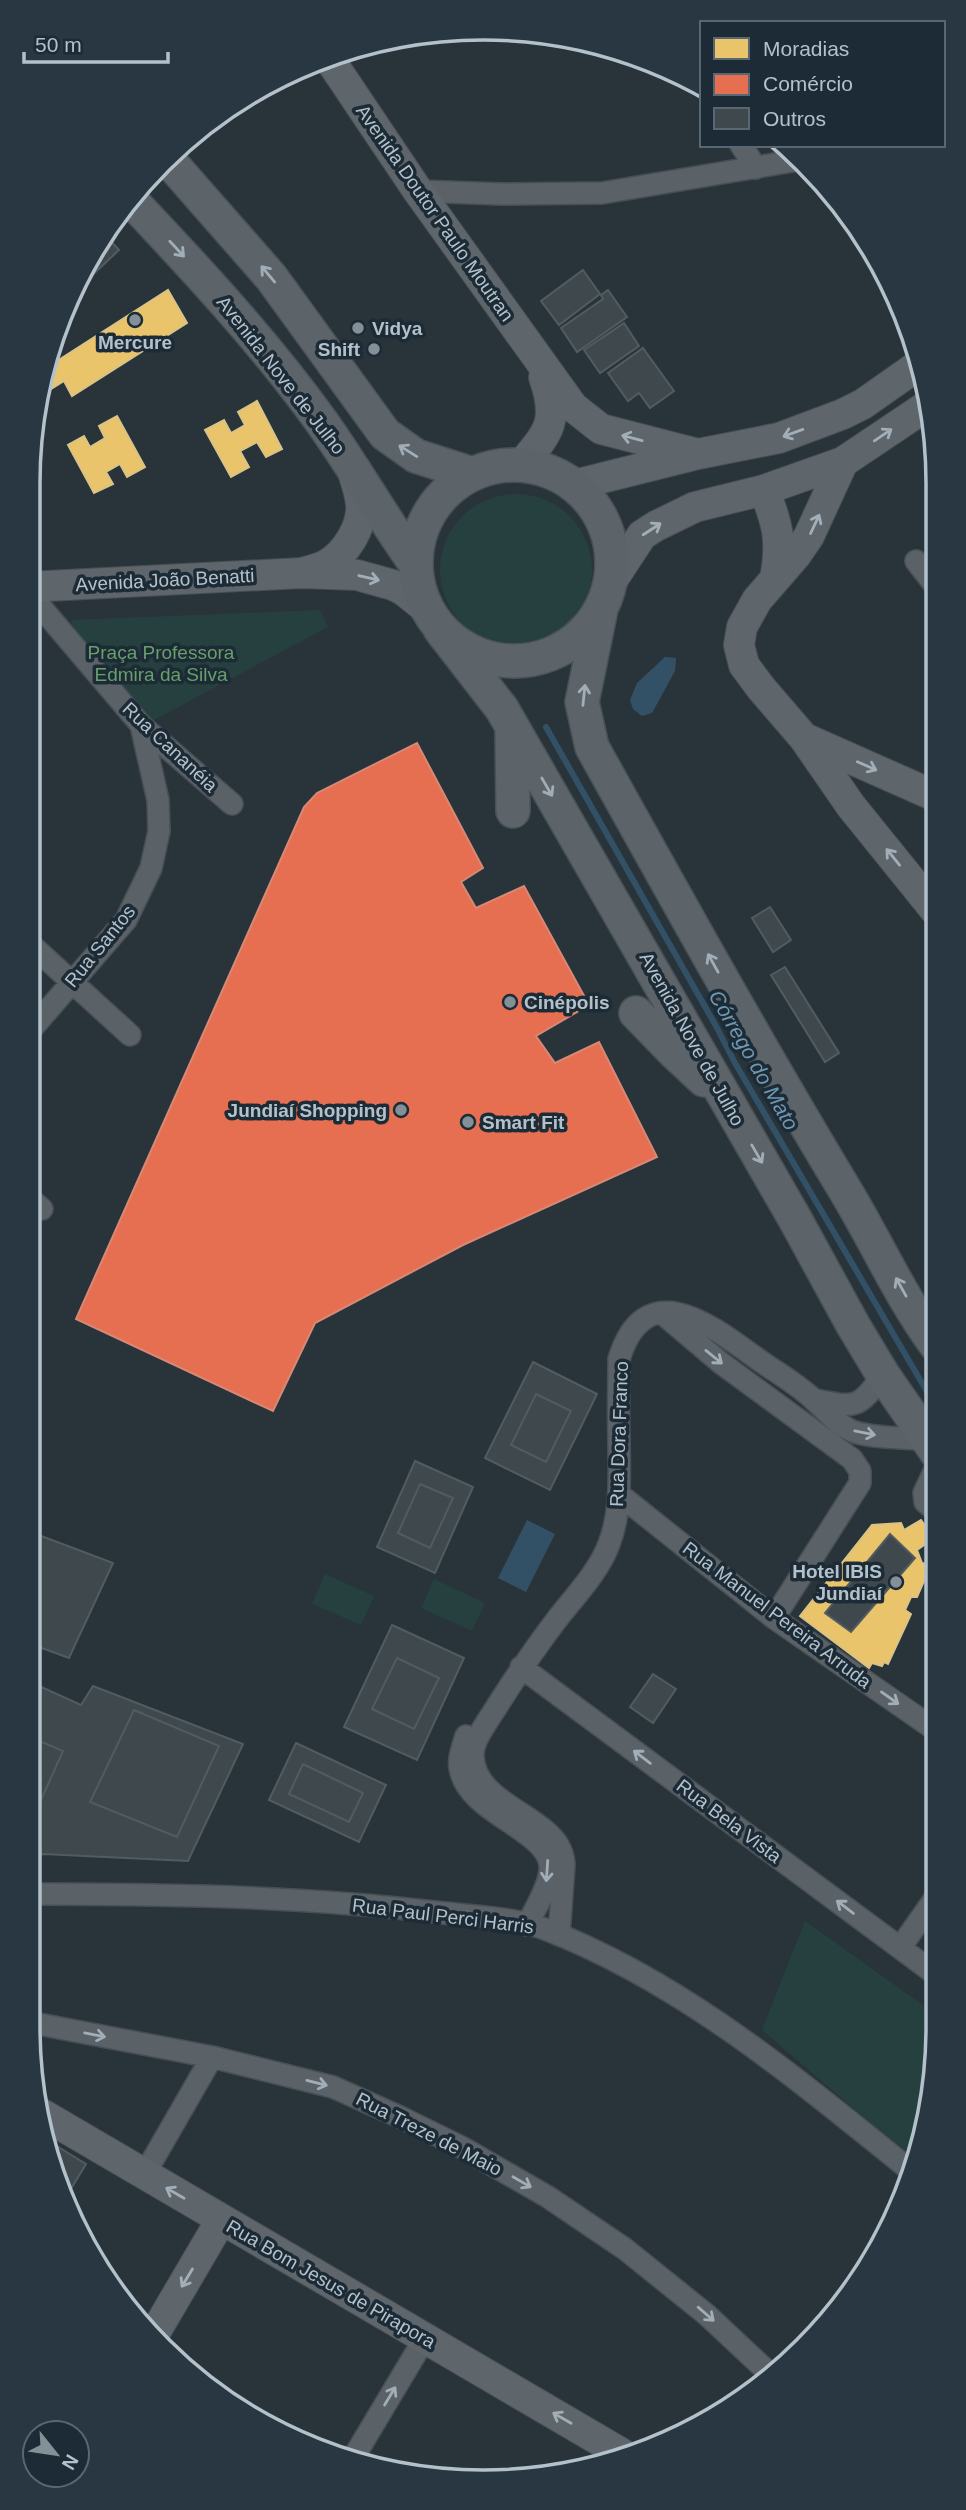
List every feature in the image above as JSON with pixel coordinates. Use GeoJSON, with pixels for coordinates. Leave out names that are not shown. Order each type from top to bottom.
{"type":"FeatureCollection","features":[{"type":"Feature","properties":{"kind":"main road"},"geometry":{"type":"LineString","coordinates":[[174,166],[271,277],[385,433],[416,456],[472,474]]}},
{"type":"Feature","properties":{"kind":"main road","name":"Avenida Nove de Julho"},"geometry":{"type":"LineString","coordinates":[[137,207],[210,284],[279,366],[322,422],[415,563]]}},
{"type":"Feature","properties":{"kind":"main road"},"geometry":{"type":"LineString","coordinates":[[606,595],[585,631],[564,648],[539,659],[512,662],[485,658],[461,647],[433,619],[418,587],[415,563],[419,537],[436,504],[452,487],[472,474],[496,467],[522,465],[558,475],[574,485],[595,508],[606,527],[613,553],[606,595],[582,702],[592,747],[766,1058],[871,1233],[926,1331]]}},
{"type":"Feature","properties":{"kind":"main road","name":"Avenida Nove de Julho"},"geometry":{"type":"LineString","coordinates":[[433,619],[502,709],[883,1375],[926,1442]]}},
{"type":"Feature","properties":{"kind":"main road"},"geometry":{"type":"LineString","coordinates":[[512,726],[513,811]]}},
{"type":"Feature","properties":{"kind":"main road"},"geometry":{"type":"LineString","coordinates":[[636,1013],[725,1099]]}},
{"type":"Feature","properties":{"kind":"street","name":"Avenida Doutor Paulo Moutran"},"geometry":{"type":"LineString","coordinates":[[334,66],[539,363]]}},
{"type":"Feature","properties":{"kind":"street"},"geometry":{"type":"LineString","coordinates":[[742,147],[756,168]]}},
{"type":"Feature","properties":{"kind":"street"},"geometry":{"type":"LineString","coordinates":[[418,191],[602,193],[788,162]]}},
{"type":"Feature","properties":{"kind":"street"},"geometry":{"type":"LineString","coordinates":[[539,363],[573,408],[601,429],[698,454]]}},
{"type":"Feature","properties":{"kind":"street"},"geometry":{"type":"LineString","coordinates":[[522,465],[545,434],[553,414],[551,396],[539,363]]}},
{"type":"Feature","properties":{"kind":"street"},"geometry":{"type":"LineString","coordinates":[[574,485],[698,454],[779,438],[863,404],[911,370]]}},
{"type":"Feature","properties":{"kind":"street"},"geometry":{"type":"LineString","coordinates":[[606,595],[642,536],[656,526],[695,507],[764,490],[843,462],[919,411]]}},
{"type":"Feature","properties":{"kind":"street"},"geometry":{"type":"LineString","coordinates":[[843,462],[809,536],[757,600],[742,626],[739,645],[744,665],[804,738],[851,806],[926,899]]}},
{"type":"Feature","properties":{"kind":"street","name":"Avenida João Benatti"},"geometry":{"type":"LineString","coordinates":[[302,573],[326,565],[352,539],[361,514],[353,471]]}},
{"type":"Feature","properties":{"kind":"street"},"geometry":{"type":"LineString","coordinates":[[764,490],[779,536],[780,553],[775,579]]}},
{"type":"Feature","properties":{"kind":"street"},"geometry":{"type":"LineString","coordinates":[[916,561],[926,574]]}},
{"type":"Feature","properties":{"kind":"street","name":"Avenida João Benatti"},"geometry":{"type":"LineString","coordinates":[[40,589],[302,573],[369,577],[403,590],[433,619]]}},
{"type":"Feature","properties":{"kind":"street","name":"Rua Cananéia"},"geometry":{"type":"LineString","coordinates":[[40,604],[141,725],[232,804]]}},
{"type":"Feature","properties":{"kind":"street","name":"Rua Santos"},"geometry":{"type":"LineString","coordinates":[[40,1019],[126,920],[151,868],[159,831],[158,800],[141,725]]}},
{"type":"Feature","properties":{"kind":"street"},"geometry":{"type":"LineString","coordinates":[[804,738],[926,792]]}},
{"type":"Feature","properties":{"kind":"street"},"geometry":{"type":"LineString","coordinates":[[40,953],[130,1035]]}},
{"type":"Feature","properties":{"kind":"street"},"geometry":{"type":"LineString","coordinates":[[662,1313],[680,1313],[707,1323],[815,1400],[832,1419],[852,1430],[926,1451]]}},
{"type":"Feature","properties":{"kind":"street"},"geometry":{"type":"LineString","coordinates":[[662,1313],[721,1363],[852,1459],[861,1476],[849,1502],[774,1618]]}},
{"type":"Feature","properties":{"kind":"street","name":"Rua Dora Franco"},"geometry":{"type":"LineString","coordinates":[[559,1935],[564,1855],[550,1835],[510,1806],[482,1781],[473,1756],[477,1739],[521,1667],[599,1565],[609,1545],[620,1496],[620,1359],[625,1341],[634,1328],[648,1318],[662,1313]]}},
{"type":"Feature","properties":{"kind":"street"},"geometry":{"type":"LineString","coordinates":[[815,1400],[852,1405],[861,1401],[883,1375]]}},
{"type":"Feature","properties":{"kind":"street"},"geometry":{"type":"LineString","coordinates":[[926,1484],[926,1503]]}},
{"type":"Feature","properties":{"kind":"street","name":"Rua Manuel Pereira Arruda"},"geometry":{"type":"LineString","coordinates":[[620,1496],[774,1618],[926,1723]]}},
{"type":"Feature","properties":{"kind":"street","name":"Rua Dora Franco"},"geometry":{"type":"LineString","coordinates":[[521,1667],[481,1708],[466,1735],[459,1767],[466,1783],[483,1804],[533,1839],[544,1851],[550,1865],[544,1892],[527,1925]]}},
{"type":"Feature","properties":{"kind":"street","name":"Rua Bela Vista"},"geometry":{"type":"LineString","coordinates":[[521,1667],[926,1967]]}},
{"type":"Feature","properties":{"kind":"street","name":"Rua Paul Perci Harris"},"geometry":{"type":"LineString","coordinates":[[40,1895],[274,1898],[412,1909],[542,1928],[607,1956],[675,1993],[836,2111],[903,2165]]}},
{"type":"Feature","properties":{"kind":"street"},"geometry":{"type":"LineString","coordinates":[[900,1948],[926,1911]]}},
{"type":"Feature","properties":{"kind":"street","name":"Rua Treze de Maio"},"geometry":{"type":"LineString","coordinates":[[40,2024],[212,2057],[332,2087],[463,2148],[548,2197],[625,2249],[707,2315],[764,2369]]}},
{"type":"Feature","properties":{"kind":"street"},"geometry":{"type":"LineString","coordinates":[[144,2175],[212,2057]]}},
{"type":"Feature","properties":{"kind":"street","name":"Rua Bom Jesus de Pirapora"},"geometry":{"type":"LineString","coordinates":[[50,2119],[615,2449]]}},
{"type":"Feature","properties":{"kind":"street"},"geometry":{"type":"LineString","coordinates":[[158,2327],[221,2220]]}},
{"type":"Feature","properties":{"kind":"street"},"geometry":{"type":"LineString","coordinates":[[357,2451],[425,2338]]}},
{"type":"Feature","properties":{"kind":"green space"},"geometry":{"type":"Polygon","coordinates":[[[516,494],[545,500],[570,516],[586,541],[592,570],[586,599],[570,624],[545,640],[516,646],[487,640],[462,624],[446,599],[440,570],[446,541],[462,516],[487,500],[516,494]]]}},
{"type":"Feature","properties":{"kind":"green space","name":"Praça Professora Edmira da Silva"},"geometry":{"type":"Polygon","coordinates":[[[320,610],[328,627],[152,721],[75,638],[71,620],[320,610]]]}},
{"type":"Feature","properties":{"kind":"green space"},"geometry":{"type":"Polygon","coordinates":[[[325,1574],[374,1596],[361,1625],[312,1604],[325,1574]]]}},
{"type":"Feature","properties":{"kind":"green space"},"geometry":{"type":"Polygon","coordinates":[[[434,1579],[485,1603],[472,1631],[421,1608],[434,1579]]]}},
{"type":"Feature","properties":{"kind":"green space"},"geometry":{"type":"Polygon","coordinates":[[[805,1921],[926,2007],[922,2085],[908,2152],[873,2125],[762,2030],[805,1921]]]}},
{"type":"Feature","properties":{"kind":"water"},"geometry":{"type":"Polygon","coordinates":[[[665,657],[676,658],[675,671],[652,713],[642,716],[633,709],[630,700],[637,683],[665,657]]]}},
{"type":"Feature","properties":{"kind":"water"},"geometry":{"type":"Polygon","coordinates":[[[527,1520],[555,1534],[526,1592],[498,1578],[527,1520]]]}},
{"type":"Feature","properties":{"kind":"building: Moradias"},"geometry":{"type":"Polygon","coordinates":[[[168,290],[187,323],[72,396],[64,381],[51,389],[57,361],[168,290]]]}},
{"type":"Feature","properties":{"kind":"building: Moradias"},"geometry":{"type":"Polygon","coordinates":[[[257,401],[282,449],[266,457],[257,442],[240,451],[249,467],[231,477],[205,430],[224,420],[231,433],[245,425],[238,412],[257,401]]]}},
{"type":"Feature","properties":{"kind":"building: Moradias"},"geometry":{"type":"Polygon","coordinates":[[[117,416],[145,467],[127,477],[120,464],[106,472],[113,484],[94,493],[68,445],[84,436],[90,447],[105,438],[99,426],[117,416]]]}},
{"type":"Feature","properties":{"kind":"building: Moradias"},"geometry":{"type":"Polygon","coordinates":[[[921,1520],[926,1527],[926,1544],[917,1550],[922,1563],[926,1564],[926,1576],[917,1597],[911,1597],[905,1610],[911,1614],[888,1664],[884,1662],[882,1666],[872,1663],[869,1668],[800,1616],[872,1525],[901,1523],[904,1530],[921,1520]]]}},
{"type":"Feature","properties":{"kind":"building: Comércio","name":"Jundiaí Shopping"},"geometry":{"type":"Polygon","coordinates":[[[417,743],[483,868],[461,882],[476,908],[524,886],[589,1005],[536,1036],[555,1063],[599,1042],[657,1157],[463,1245],[315,1323],[273,1411],[76,1319],[304,807],[317,793],[417,743]]]}},
{"type":"Feature","properties":{"kind":"building: Outros"},"geometry":{"type":"Polygon","coordinates":[[[112,242],[119,250],[93,274],[112,242]]]}},
{"type":"Feature","properties":{"kind":"building: Outros"},"geometry":{"type":"Polygon","coordinates":[[[583,270],[600,294],[559,325],[541,301],[583,270]]]}},
{"type":"Feature","properties":{"kind":"building: Outros"},"geometry":{"type":"Polygon","coordinates":[[[608,290],[627,317],[577,352],[561,328],[603,299],[601,295],[608,290]]]}},
{"type":"Feature","properties":{"kind":"building: Outros"},"geometry":{"type":"Polygon","coordinates":[[[624,323],[639,346],[600,373],[584,350],[624,323]]]}},
{"type":"Feature","properties":{"kind":"building: Outros"},"geometry":{"type":"Polygon","coordinates":[[[643,348],[674,391],[650,408],[639,393],[628,401],[608,373],[643,348]]]}},
{"type":"Feature","properties":{"kind":"building: Outros"},"geometry":{"type":"Polygon","coordinates":[[[770,907],[791,940],[773,952],[752,918],[770,907]]]}},
{"type":"Feature","properties":{"kind":"building: Outros"},"geometry":{"type":"Polygon","coordinates":[[[785,967],[839,1053],[825,1062],[771,975],[785,967]]]}},
{"type":"Feature","properties":{"kind":"building: Outros"},"geometry":{"type":"Polygon","coordinates":[[[533,1362],[597,1394],[550,1490],[485,1458],[533,1362]]]}},
{"type":"Feature","properties":{"kind":"building: Outros"},"geometry":{"type":"Polygon","coordinates":[[[536,1394],[571,1411],[546,1462],[511,1445],[536,1394]]]}},
{"type":"Feature","properties":{"kind":"building: Outros"},"geometry":{"type":"Polygon","coordinates":[[[415,1461],[473,1487],[435,1573],[377,1547],[415,1461]]]}},
{"type":"Feature","properties":{"kind":"building: Outros"},"geometry":{"type":"Polygon","coordinates":[[[420,1484],[453,1498],[430,1548],[398,1533],[420,1484]]]}},
{"type":"Feature","properties":{"kind":"building: Outros"},"geometry":{"type":"Polygon","coordinates":[[[890,1534],[915,1558],[851,1632],[825,1613],[890,1534]]]}},
{"type":"Feature","properties":{"kind":"building: Outros"},"geometry":{"type":"Polygon","coordinates":[[[40,1536],[113,1563],[69,1658],[40,1647],[40,1536]]]}},
{"type":"Feature","properties":{"kind":"building: Outros"},"geometry":{"type":"Polygon","coordinates":[[[392,1625],[464,1658],[417,1760],[344,1727],[392,1625]]]}},
{"type":"Feature","properties":{"kind":"building: Outros"},"geometry":{"type":"Polygon","coordinates":[[[397,1658],[439,1678],[414,1729],[372,1709],[397,1658]]]}},
{"type":"Feature","properties":{"kind":"building: Outros"},"geometry":{"type":"Polygon","coordinates":[[[653,1674],[676,1689],[653,1723],[630,1707],[653,1674]]]}},
{"type":"Feature","properties":{"kind":"building: Outros"},"geometry":{"type":"Polygon","coordinates":[[[40,1686],[81,1705],[93,1686],[243,1744],[188,1861],[40,1855],[40,1686]]]}},
{"type":"Feature","properties":{"kind":"building: Outros"},"geometry":{"type":"Polygon","coordinates":[[[134,1710],[219,1746],[177,1837],[90,1802],[134,1710]]]}},
{"type":"Feature","properties":{"kind":"building: Outros"},"geometry":{"type":"Polygon","coordinates":[[[40,1741],[63,1751],[40,1802],[40,1741]]]}},
{"type":"Feature","properties":{"kind":"building: Outros"},"geometry":{"type":"Polygon","coordinates":[[[296,1743],[386,1785],[359,1842],[269,1800],[296,1743]]]}},
{"type":"Feature","properties":{"kind":"building: Outros"},"geometry":{"type":"Polygon","coordinates":[[[303,1764],[363,1793],[349,1822],[289,1794],[303,1764]]]}},
{"type":"Feature","properties":{"kind":"building: Outros"},"geometry":{"type":"Polygon","coordinates":[[[56,2146],[86,2164],[71,2188],[56,2146]]]}},
{"type":"Feature","properties":{"kind":"waterway","name":"Córrego do Mato"},"geometry":{"type":"LineString","coordinates":[[546,727],[735,1063],[926,1390]]}},
{"type":"Feature","properties":{"kind":"place","name":"Mercure"},"geometry":{"type":"Point","coordinates":[135,320]}},
{"type":"Feature","properties":{"kind":"place","name":"Vidya"},"geometry":{"type":"Point","coordinates":[358,328]}},
{"type":"Feature","properties":{"kind":"place","name":"Shift"},"geometry":{"type":"Point","coordinates":[374,349]}},
{"type":"Feature","properties":{"kind":"place","name":"Cinépolis"},"geometry":{"type":"Point","coordinates":[510,1002]}},
{"type":"Feature","properties":{"kind":"place","name":"Jundiaí Shopping"},"geometry":{"type":"Point","coordinates":[401,1110]}},
{"type":"Feature","properties":{"kind":"place","name":"Smart Fit"},"geometry":{"type":"Point","coordinates":[468,1122]}},
{"type":"Feature","properties":{"kind":"place","name":"Hotel IBIS Jundiaí"},"geometry":{"type":"Point","coordinates":[896,1582]}}]}
